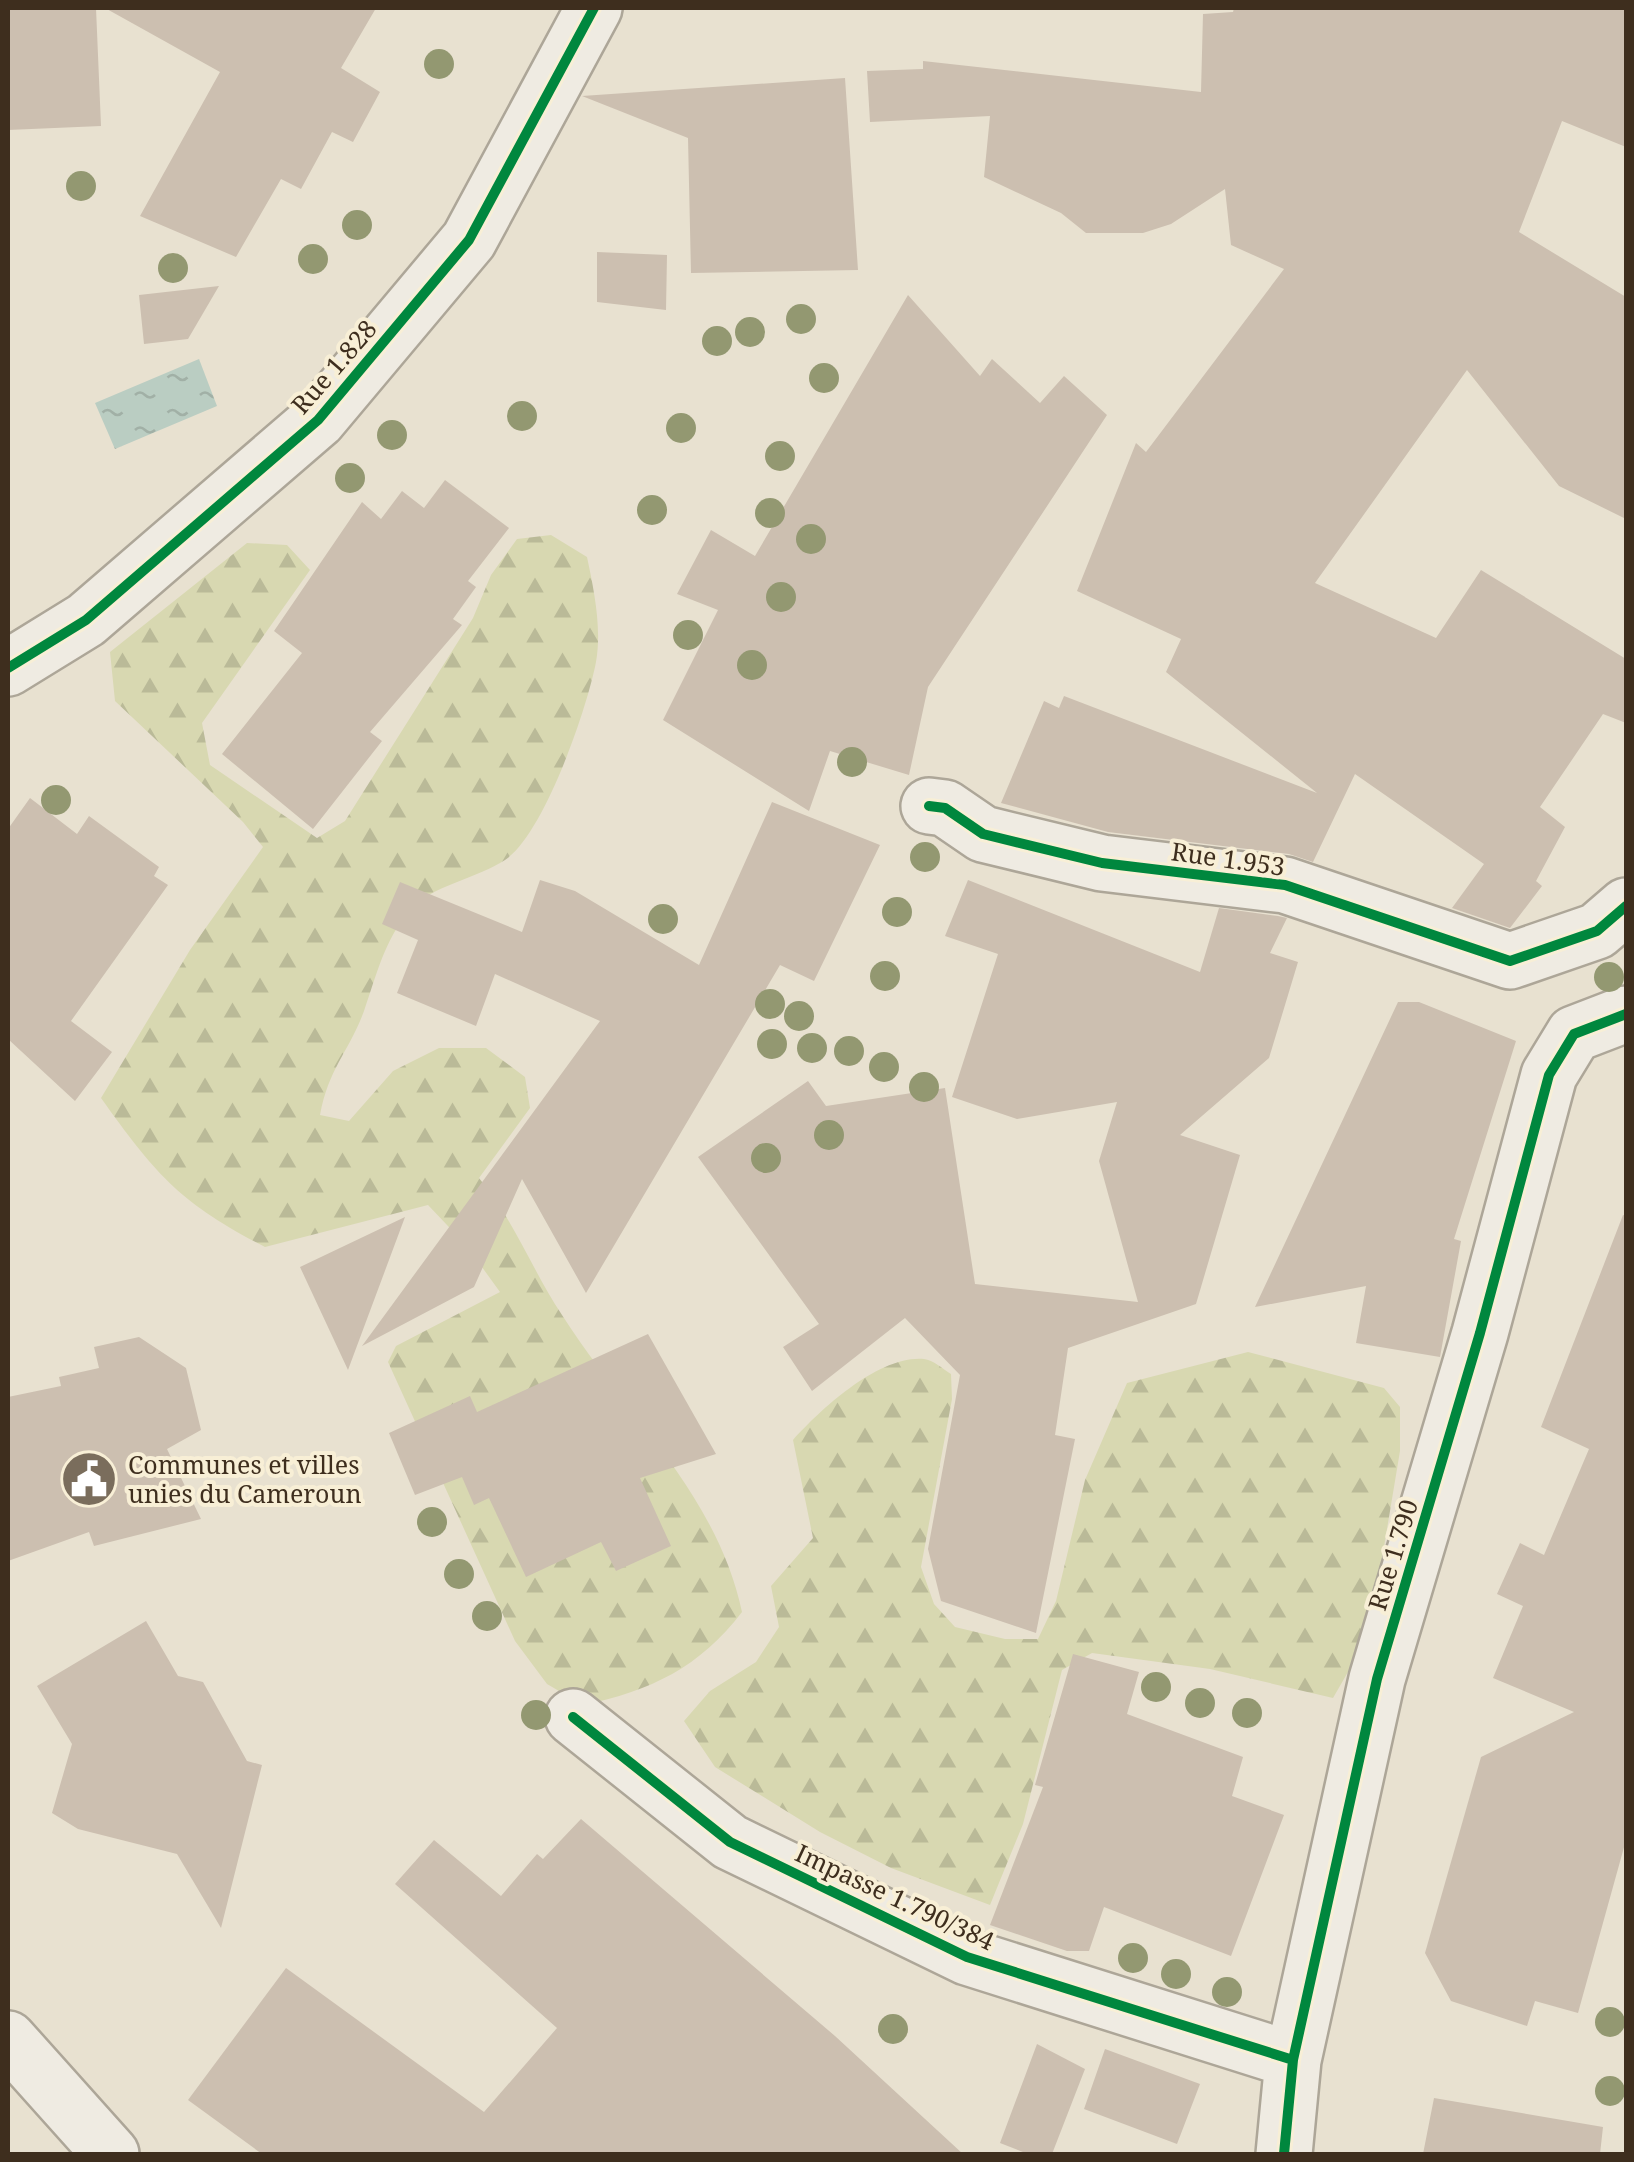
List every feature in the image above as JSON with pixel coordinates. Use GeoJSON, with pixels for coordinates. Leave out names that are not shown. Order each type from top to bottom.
{"type":"FeatureCollection","features":[{"type":"Feature","properties":{"kind":"street","name":"Rue 1.828"},"geometry":{"type":"LineString","coordinates":[[8,668],[86,620],[318,420],[469,240],[594,8]]}},
{"type":"Feature","properties":{"kind":"street","name":"Rue 1.953"},"geometry":{"type":"LineString","coordinates":[[930,806],[945,808],[983,834],[1102,863],[1285,885],[1510,961],[1596,931],[1626,906]]}},
{"type":"Feature","properties":{"kind":"street","name":"Rue 1.790"},"geometry":{"type":"LineString","coordinates":[[1284,2154],[1293,2060],[1377,1679],[1480,1333],[1549,1074],[1574,1034],[1626,1014]]}},
{"type":"Feature","properties":{"kind":"street","name":"Impasse 1.790/384"},"geometry":{"type":"LineString","coordinates":[[573,1717],[730,1842],[967,1957],[1293,2060]]}},
{"type":"Feature","properties":{"kind":"street"},"geometry":{"type":"LineString","coordinates":[[8,2040],[111,2154]]}},
{"type":"Feature","properties":{"kind":"green space"},"geometry":{"type":"Polygon","coordinates":[[[551,535],[587,557],[598,623],[598,649],[591,683],[562,769],[520,846],[505,860],[430,894],[402,921],[382,958],[358,1025],[329,1084],[320,1115],[349,1121],[393,1071],[439,1048],[486,1048],[525,1077],[530,1108],[479,1178],[503,1211],[562,1315],[691,1492],[730,1569],[742,1612],[709,1648],[672,1674],[631,1692],[583,1705],[547,1684],[515,1641],[388,1362],[396,1346],[500,1292],[466,1245],[428,1205],[265,1247],[211,1216],[172,1185],[101,1098],[190,950],[263,847],[243,822],[115,701],[110,652],[247,543],[287,545],[310,570],[202,723],[210,765],[317,838],[345,821],[473,618],[491,575],[517,539],[551,535]]]}},
{"type":"Feature","properties":{"kind":"green space"},"geometry":{"type":"Polygon","coordinates":[[[1248,1352],[1384,1388],[1400,1407],[1400,1451],[1380,1571],[1352,1665],[1333,1698],[1210,1669],[1092,1653],[1062,1670],[1023,1824],[990,1905],[891,1868],[820,1832],[715,1767],[684,1721],[710,1691],[756,1662],[779,1627],[771,1586],[813,1538],[793,1440],[852,1386],[907,1360],[924,1359],[951,1374],[952,1399],[921,1567],[934,1604],[955,1627],[1005,1639],[1038,1639],[1056,1601],[1085,1480],[1127,1383],[1248,1352]]]}},
{"type":"Feature","properties":{"kind":"water"},"geometry":{"type":"Polygon","coordinates":[[[199,359],[217,406],[115,449],[95,403],[199,359]]]}},
{"type":"Feature","properties":{"kind":"building"},"geometry":{"type":"Polygon","coordinates":[[[8,8],[96,8],[101,126],[8,130],[8,8]]]}},
{"type":"Feature","properties":{"kind":"building"},"geometry":{"type":"Polygon","coordinates":[[[105,8],[376,8],[341,68],[380,92],[353,142],[332,132],[301,189],[281,179],[236,257],[140,216],[220,72],[105,8]]]}},
{"type":"Feature","properties":{"kind":"building"},"geometry":{"type":"Polygon","coordinates":[[[1234,8],[1626,8],[1626,147],[1562,121],[1519,232],[1626,297],[1626,519],[1559,486],[1467,370],[1315,583],[1436,638],[1481,570],[1626,659],[1626,723],[1603,714],[1540,807],[1565,827],[1536,881],[1542,886],[1510,928],[1452,908],[1484,864],[1355,774],[1313,862],[1289,854],[1108,832],[1001,803],[1044,701],[1059,708],[1064,696],[1317,793],[1166,672],[1181,639],[1077,591],[1136,443],[1146,452],[1284,269],[1231,245],[1225,189],[1171,224],[1143,233],[1086,233],[1061,213],[984,177],[990,116],[870,122],[867,71],[923,69],[923,61],[1201,92],[1203,14],[1233,12],[1234,8]]]}},
{"type":"Feature","properties":{"kind":"building"},"geometry":{"type":"Polygon","coordinates":[[[845,78],[858,270],[691,273],[688,138],[582,96],[845,78]]]}},
{"type":"Feature","properties":{"kind":"building"},"geometry":{"type":"Polygon","coordinates":[[[597,252],[667,255],[666,310],[597,302],[597,252]]]}},
{"type":"Feature","properties":{"kind":"building"},"geometry":{"type":"Polygon","coordinates":[[[219,286],[188,339],[144,344],[139,295],[219,286]]]}},
{"type":"Feature","properties":{"kind":"building"},"geometry":{"type":"Polygon","coordinates":[[[908,295],[980,376],[992,359],[1040,403],[1064,376],[1107,415],[928,687],[909,775],[830,751],[809,811],[663,720],[718,610],[677,594],[711,530],[755,556],[908,295]]]}},
{"type":"Feature","properties":{"kind":"building"},"geometry":{"type":"Polygon","coordinates":[[[445,480],[509,528],[468,581],[476,587],[453,619],[462,625],[370,732],[382,741],[313,829],[222,754],[302,653],[274,631],[362,502],[381,519],[402,491],[424,508],[445,480]]]}},
{"type":"Feature","properties":{"kind":"building"},"geometry":{"type":"Polygon","coordinates":[[[30,798],[77,834],[89,816],[159,867],[154,876],[168,885],[71,1021],[112,1052],[75,1101],[8,1039],[8,829],[30,798]]]}},
{"type":"Feature","properties":{"kind":"building"},"geometry":{"type":"Polygon","coordinates":[[[772,802],[880,845],[814,981],[780,965],[586,1293],[522,1179],[474,1287],[362,1346],[600,1021],[495,974],[476,1026],[397,993],[418,940],[382,924],[400,882],[522,932],[540,880],[575,891],[699,965],[772,802]]]}},
{"type":"Feature","properties":{"kind":"building"},"geometry":{"type":"Polygon","coordinates":[[[968,880],[1200,972],[1219,908],[1287,918],[1270,953],[1298,962],[1269,1058],[1180,1135],[1240,1155],[1196,1304],[1068,1348],[1055,1435],[1075,1439],[1036,1633],[941,1601],[928,1549],[960,1375],[905,1318],[812,1391],[783,1347],[819,1324],[698,1157],[808,1081],[826,1106],[945,1088],[975,1284],[1138,1302],[1099,1161],[1117,1102],[1017,1119],[952,1097],[998,954],[945,936],[968,880]]]}},
{"type":"Feature","properties":{"kind":"building"},"geometry":{"type":"Polygon","coordinates":[[[1398,1002],[1419,1002],[1516,1041],[1454,1239],[1461,1241],[1440,1357],[1356,1343],[1366,1286],[1255,1307],[1398,1002]]]}},
{"type":"Feature","properties":{"kind":"building"},"geometry":{"type":"Polygon","coordinates":[[[1623,1215],[1626,1840],[1578,2013],[1535,2001],[1527,2026],[1451,2001],[1425,1953],[1481,1757],[1574,1712],[1493,1678],[1523,1606],[1497,1594],[1520,1543],[1544,1555],[1589,1449],[1541,1427],[1623,1215]]]}},
{"type":"Feature","properties":{"kind":"building"},"geometry":{"type":"Polygon","coordinates":[[[405,1217],[348,1370],[300,1267],[405,1217]]]}},
{"type":"Feature","properties":{"kind":"building"},"geometry":{"type":"Polygon","coordinates":[[[648,1334],[716,1454],[640,1478],[671,1546],[616,1571],[601,1542],[526,1577],[489,1498],[474,1505],[462,1477],[415,1495],[389,1433],[470,1396],[477,1412],[648,1334]]]}},
{"type":"Feature","properties":{"kind":"building"},"geometry":{"type":"Polygon","coordinates":[[[139,1337],[186,1368],[201,1430],[167,1449],[201,1519],[94,1546],[89,1532],[8,1561],[8,1397],[61,1386],[59,1377],[99,1368],[94,1347],[139,1337]]]}},
{"type":"Feature","properties":{"kind":"building"},"geometry":{"type":"Polygon","coordinates":[[[146,1621],[178,1676],[203,1682],[247,1761],[262,1765],[221,1928],[177,1854],[78,1829],[52,1813],[72,1744],[37,1686],[146,1621]]]}},
{"type":"Feature","properties":{"kind":"building"},"geometry":{"type":"Polygon","coordinates":[[[1073,1654],[1139,1672],[1127,1714],[1243,1757],[1232,1796],[1284,1815],[1231,1956],[1104,1907],[1089,1951],[1067,1951],[990,1925],[1043,1787],[1035,1785],[1073,1654]]]}},
{"type":"Feature","properties":{"kind":"building"},"geometry":{"type":"Polygon","coordinates":[[[581,1819],[835,2036],[963,2154],[262,2154],[188,2100],[286,1968],[484,2112],[557,2028],[395,1884],[434,1840],[501,1896],[537,1854],[543,1859],[581,1819]]]}},
{"type":"Feature","properties":{"kind":"building"},"geometry":{"type":"Polygon","coordinates":[[[1037,2044],[1085,2069],[1052,2154],[1028,2154],[1000,2143],[1037,2044]]]}},
{"type":"Feature","properties":{"kind":"building"},"geometry":{"type":"Polygon","coordinates":[[[1105,2049],[1200,2084],[1177,2144],[1084,2109],[1105,2049]]]}},
{"type":"Feature","properties":{"kind":"building"},"geometry":{"type":"Polygon","coordinates":[[[1434,2098],[1603,2127],[1600,2154],[1423,2154],[1434,2098]]]}},
{"type":"Feature","properties":{"kind":"cycle path"},"geometry":{"type":"LineString","coordinates":[[8,668],[86,620],[318,420],[469,240],[594,8]]}},
{"type":"Feature","properties":{"kind":"cycle path"},"geometry":{"type":"LineString","coordinates":[[929,806],[945,808],[983,834],[1102,863],[1285,885],[1510,961],[1597,931],[1626,906]]}},
{"type":"Feature","properties":{"kind":"cycle path"},"geometry":{"type":"LineString","coordinates":[[1284,2154],[1293,2060],[1377,1679],[1480,1333],[1549,1075],[1574,1034],[1626,1014]]}},
{"type":"Feature","properties":{"kind":"cycle path"},"geometry":{"type":"LineString","coordinates":[[573,1717],[730,1842],[967,1957],[1293,2060]]}},
{"type":"Feature","properties":{"kind":"place","name":"Communes et villes unies du Cameroun"},"geometry":{"type":"Point","coordinates":[89,1479]}}]}
